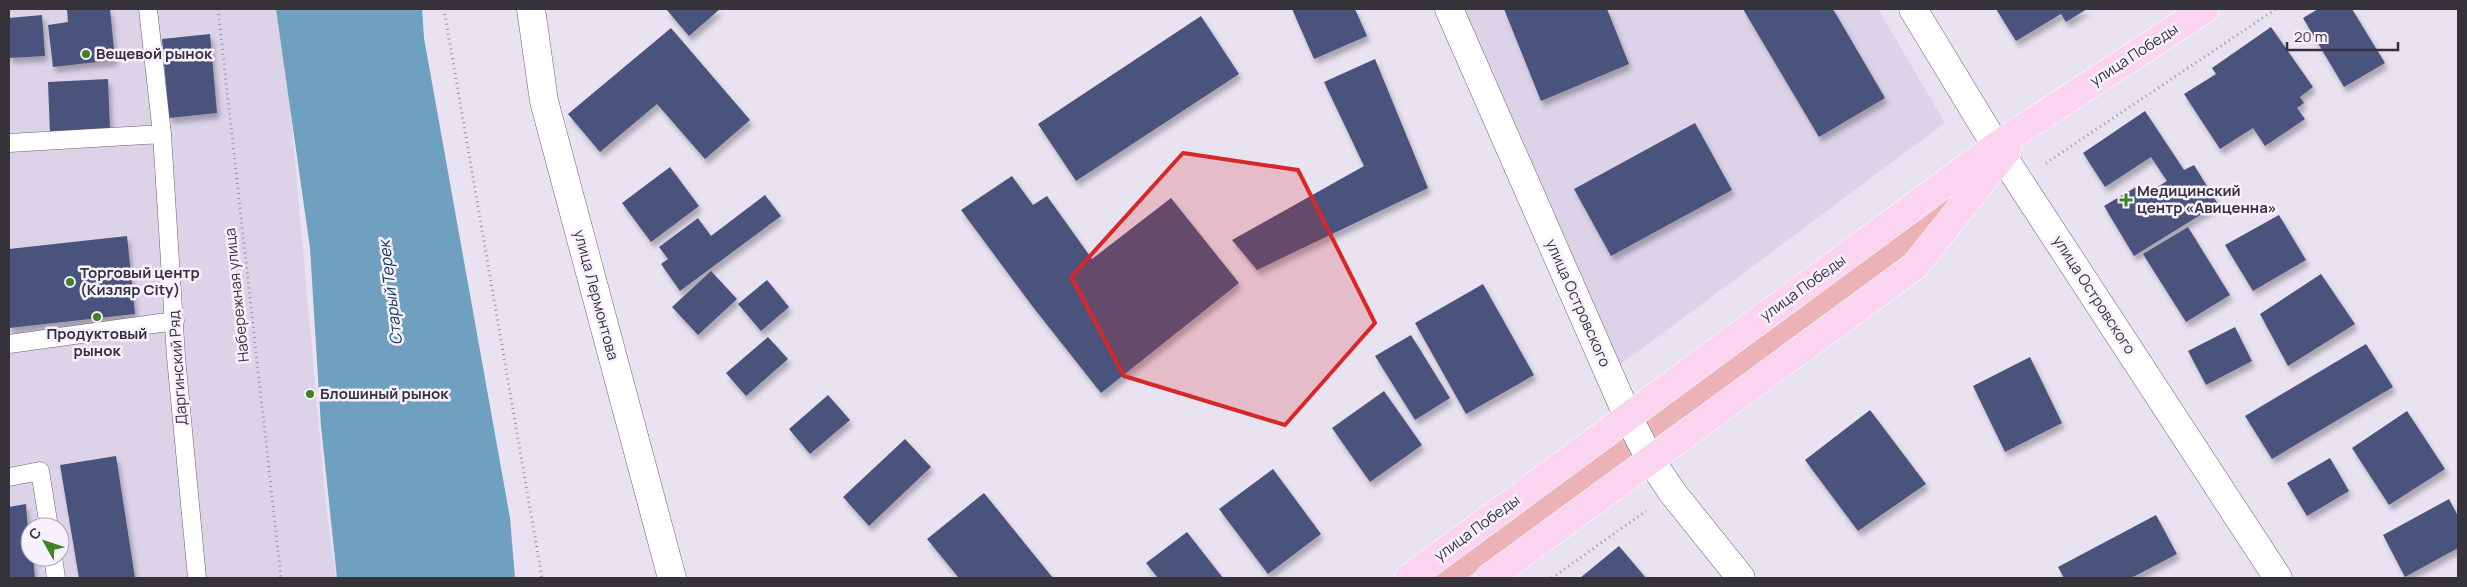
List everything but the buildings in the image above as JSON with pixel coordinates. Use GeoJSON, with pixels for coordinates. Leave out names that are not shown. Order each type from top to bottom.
{"type":"FeatureCollection","features":[{"type":"Feature","properties":{"kind":"main road","name":"улица Победы"},"geometry":{"type":"LineString","coordinates":[[1409,578],[1628,417],[1999,150],[2205,9]]}},
{"type":"Feature","properties":{"kind":"main road","name":"улица Победы"},"geometry":{"type":"LineString","coordinates":[[1489,578],[1915,266],[1999,150],[2029,133],[2220,9]]}},
{"type":"Feature","properties":{"kind":"street","name":"улица Лермонтова"},"geometry":{"type":"LineString","coordinates":[[531,9],[544,101],[672,578]]}},
{"type":"Feature","properties":{"kind":"street","name":"улица Островского"},"geometry":{"type":"LineString","coordinates":[[1449,9],[1628,417],[1650,459],[1672,492],[1741,578]]}},
{"type":"Feature","properties":{"kind":"street","name":"улица Островского"},"geometry":{"type":"LineString","coordinates":[[1913,9],[1999,150],[2278,578]]}},
{"type":"Feature","properties":{"kind":"lane","name":"Даргинский Ряд"},"geometry":{"type":"LineString","coordinates":[[148,9],[162,134],[176,357],[197,578]]}},
{"type":"Feature","properties":{"kind":"lane"},"geometry":{"type":"LineString","coordinates":[[9,143],[162,134]]}},
{"type":"Feature","properties":{"kind":"lane"},"geometry":{"type":"LineString","coordinates":[[9,344],[175,321]]}},
{"type":"Feature","properties":{"kind":"lane"},"geometry":{"type":"LineString","coordinates":[[9,477],[40,471],[47,517]]}},
{"type":"Feature","properties":{"kind":"path","name":"Набережная улица"},"geometry":{"type":"LineString","coordinates":[[218,9],[281,578]]}},
{"type":"Feature","properties":{"kind":"path"},"geometry":{"type":"LineString","coordinates":[[444,9],[542,578]]}},
{"type":"Feature","properties":{"kind":"highlighted area"},"geometry":{"type":"Polygon","coordinates":[[[1183,153],[1298,170],[1375,323],[1285,425],[1124,376],[1071,277],[1183,153]]]}},
{"type":"Feature","properties":{"kind":"shaded area"},"geometry":{"type":"Polygon","coordinates":[[[9,9],[277,9],[287,72],[326,506],[336,578],[9,578],[9,9]]]}},
{"type":"Feature","properties":{"kind":"shaded area"},"geometry":{"type":"Polygon","coordinates":[[[1460,9],[1878,9],[1945,123],[1617,367],[1460,9]]]}},
{"type":"Feature","properties":{"kind":"shaded area"},"geometry":{"type":"Polygon","coordinates":[[[1968,179],[1900,263],[1648,443],[1639,422],[1968,179]]]}},
{"type":"Feature","properties":{"kind":"shaded area"},"geometry":{"type":"Polygon","coordinates":[[[1625,434],[1636,454],[1467,578],[1428,578],[1625,434]]]}},
{"type":"Feature","properties":{"kind":"water","name":"Старый Терек"},"geometry":{"type":"Polygon","coordinates":[[[276,9],[422,9],[424,38],[510,518],[515,578],[337,578],[321,426],[310,248],[276,9]]]}},
{"type":"Feature","properties":{"kind":"place","name":"Вещевой рынок"},"geometry":{"type":"Point","coordinates":[86,54]}},
{"type":"Feature","properties":{"kind":"place","name":"Медицинский центр «Авиценна»"},"geometry":{"type":"Point","coordinates":[2126,200]}},
{"type":"Feature","properties":{"kind":"place","name":"Торговый центр (Кизляр City)"},"geometry":{"type":"Point","coordinates":[70,282]}},
{"type":"Feature","properties":{"kind":"place","name":"Продуктовый рынок"},"geometry":{"type":"Point","coordinates":[97,317]}},
{"type":"Feature","properties":{"kind":"place","name":"Блошиный рынок"},"geometry":{"type":"Point","coordinates":[310,394]}}]}
